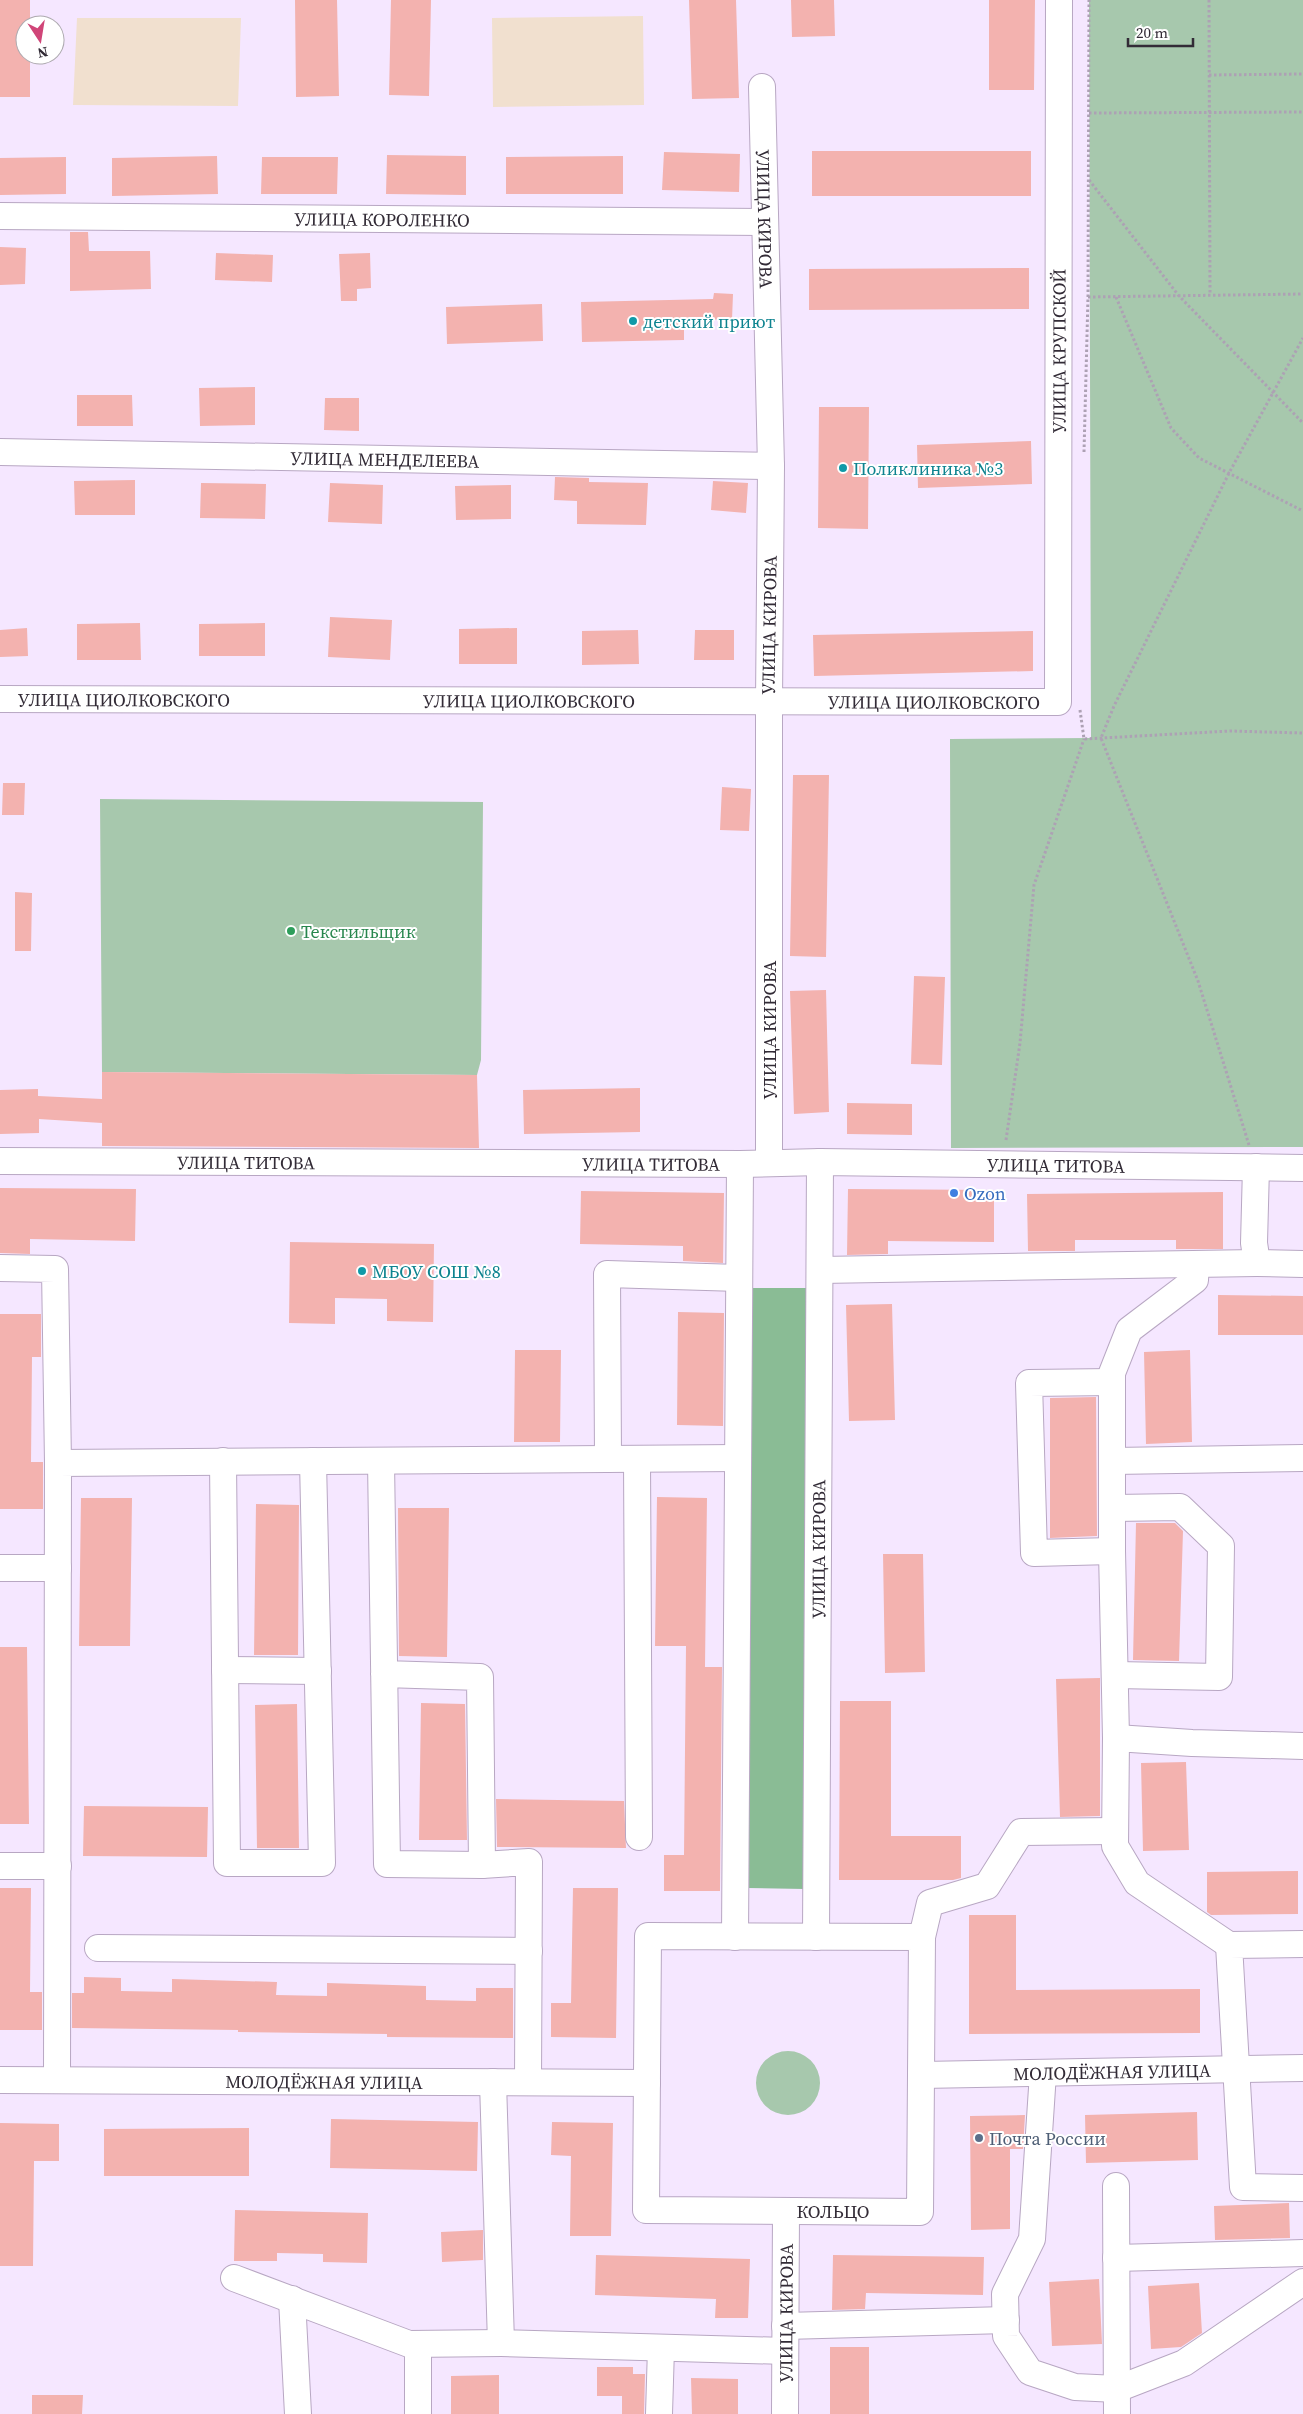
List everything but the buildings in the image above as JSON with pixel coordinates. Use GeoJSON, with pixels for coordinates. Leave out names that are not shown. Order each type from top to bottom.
{"type":"FeatureCollection","features":[{"type":"Feature","properties":{"kind":"street","name":"УЛИЦА КРУПСКОЙ"},"geometry":{"type":"LineString","coordinates":[[1058,702],[1059,0]]}},
{"type":"Feature","properties":{"kind":"street","name":"УЛИЦА КИРОВА"},"geometry":{"type":"LineString","coordinates":[[762,88],[771,466],[769,702],[770,1162]]}},
{"type":"Feature","properties":{"kind":"street","name":"УЛИЦА КОРОЛЕНКО"},"geometry":{"type":"LineString","coordinates":[[0,216],[764,222]]}},
{"type":"Feature","properties":{"kind":"street","name":"УЛИЦА МЕНДЕЛЕЕВА"},"geometry":{"type":"LineString","coordinates":[[0,452],[771,466]]}},
{"type":"Feature","properties":{"kind":"street","name":"УЛИЦА ЦИОЛКОВСКОГО"},"geometry":{"type":"LineString","coordinates":[[0,699],[1058,702]]}},
{"type":"Feature","properties":{"kind":"street","name":"УЛИЦА ТИТОВА"},"geometry":{"type":"LineString","coordinates":[[0,1161],[740,1164],[820,1162],[1303,1168]]}},
{"type":"Feature","properties":{"kind":"street","name":"УЛИЦА КИРОВА"},"geometry":{"type":"LineString","coordinates":[[816,1937],[820,1162]]}},
{"type":"Feature","properties":{"kind":"street"},"geometry":{"type":"LineString","coordinates":[[735,1936],[740,1164]]}},
{"type":"Feature","properties":{"kind":"street"},"geometry":{"type":"LineString","coordinates":[[1256,1168],[1254,1243],[1257,1263]]}},
{"type":"Feature","properties":{"kind":"street"},"geometry":{"type":"LineString","coordinates":[[820,1270],[1257,1263],[1303,1264]]}},
{"type":"Feature","properties":{"kind":"street"},"geometry":{"type":"LineString","coordinates":[[1196,1264],[1195,1280],[1130,1330],[1112,1374],[1114,1508],[1112,1551],[1116,1676],[1115,1846],[1137,1884],[1229,1945],[1303,1944]]}},
{"type":"Feature","properties":{"kind":"street"},"geometry":{"type":"LineString","coordinates":[[0,1268],[55,1269],[58,1463],[57,2080]]}},
{"type":"Feature","properties":{"kind":"street"},"geometry":{"type":"LineString","coordinates":[[608,1459],[607,1274],[739,1278]]}},
{"type":"Feature","properties":{"kind":"street"},"geometry":{"type":"LineString","coordinates":[[1112,1382],[1029,1383],[1034,1553],[1112,1551]]}},
{"type":"Feature","properties":{"kind":"street"},"geometry":{"type":"LineString","coordinates":[[58,1463],[738,1458]]}},
{"type":"Feature","properties":{"kind":"street"},"geometry":{"type":"LineString","coordinates":[[1113,1461],[1303,1458]]}},
{"type":"Feature","properties":{"kind":"street"},"geometry":{"type":"LineString","coordinates":[[637,1459],[639,1837]]}},
{"type":"Feature","properties":{"kind":"street"},"geometry":{"type":"LineString","coordinates":[[223,1462],[227,1862],[322,1863],[313,1461]]}},
{"type":"Feature","properties":{"kind":"street"},"geometry":{"type":"LineString","coordinates":[[381,1461],[387,1864],[482,1865],[529,1862],[528,2082]]}},
{"type":"Feature","properties":{"kind":"street"},"geometry":{"type":"LineString","coordinates":[[1114,1508],[1180,1507],[1221,1546],[1219,1677],[1116,1676]]}},
{"type":"Feature","properties":{"kind":"street"},"geometry":{"type":"LineString","coordinates":[[0,1568],[58,1568]]}},
{"type":"Feature","properties":{"kind":"street"},"geometry":{"type":"LineString","coordinates":[[225,1670],[318,1671]]}},
{"type":"Feature","properties":{"kind":"street"},"geometry":{"type":"LineString","coordinates":[[384,1674],[480,1677],[482,1865]]}},
{"type":"Feature","properties":{"kind":"street"},"geometry":{"type":"LineString","coordinates":[[1116,1738],[1192,1743],[1303,1746]]}},
{"type":"Feature","properties":{"kind":"street"},"geometry":{"type":"LineString","coordinates":[[922,1937],[930,1903],[987,1886],[1021,1832],[1115,1831]]}},
{"type":"Feature","properties":{"kind":"street"},"geometry":{"type":"LineString","coordinates":[[0,1866],[58,1866]]}},
{"type":"Feature","properties":{"kind":"street","name":"КОЛЬЦО"},"geometry":{"type":"LineString","coordinates":[[648,1936],[816,1937],[922,1937],[920,2212],[646,2210],[648,1936]]}},
{"type":"Feature","properties":{"kind":"street"},"geometry":{"type":"LineString","coordinates":[[1229,1945],[1243,2187],[1303,2188]]}},
{"type":"Feature","properties":{"kind":"street"},"geometry":{"type":"LineString","coordinates":[[98,1948],[529,1951]]}},
{"type":"Feature","properties":{"kind":"street","name":"МОЛОДЁЖНАЯ УЛИЦА"},"geometry":{"type":"LineString","coordinates":[[921,2075],[1303,2068]]}},
{"type":"Feature","properties":{"kind":"street"},"geometry":{"type":"LineString","coordinates":[[1043,2073],[1032,2239],[1005,2294],[1006,2336],[1030,2372],[1117,2402]]}},
{"type":"Feature","properties":{"kind":"street","name":"МОЛОДЁЖНАЯ УЛИЦА"},"geometry":{"type":"LineString","coordinates":[[0,2080],[647,2083]]}},
{"type":"Feature","properties":{"kind":"street"},"geometry":{"type":"LineString","coordinates":[[493,2082],[501,2343]]}},
{"type":"Feature","properties":{"kind":"street"},"geometry":{"type":"LineString","coordinates":[[1116,2186],[1117,2402]]}},
{"type":"Feature","properties":{"kind":"street","name":"УЛИЦА КИРОВА"},"geometry":{"type":"LineString","coordinates":[[784,2414],[786,2211]]}},
{"type":"Feature","properties":{"kind":"street"},"geometry":{"type":"LineString","coordinates":[[1116,2258],[1303,2253]]}},
{"type":"Feature","properties":{"kind":"street"},"geometry":{"type":"LineString","coordinates":[[234,2278],[409,2344],[501,2343],[661,2348],[1006,2320]]}},
{"type":"Feature","properties":{"kind":"street"},"geometry":{"type":"LineString","coordinates":[[1117,2402],[1184,2363],[1303,2282]]}},
{"type":"Feature","properties":{"kind":"street"},"geometry":{"type":"LineString","coordinates":[[292,2300],[298,2414]]}},
{"type":"Feature","properties":{"kind":"street"},"geometry":{"type":"LineString","coordinates":[[418,2344],[418,2414]]}},
{"type":"Feature","properties":{"kind":"street"},"geometry":{"type":"LineString","coordinates":[[659,2414],[661,2348]]}},
{"type":"Feature","properties":{"kind":"path"},"geometry":{"type":"LineString","coordinates":[[1084,454],[1088,297],[1089,0]]}},
{"type":"Feature","properties":{"kind":"path"},"geometry":{"type":"LineString","coordinates":[[1209,0],[1210,295]]}},
{"type":"Feature","properties":{"kind":"path"},"geometry":{"type":"LineString","coordinates":[[1209,75],[1303,74]]}},
{"type":"Feature","properties":{"kind":"path"},"geometry":{"type":"LineString","coordinates":[[1089,113],[1303,112]]}},
{"type":"Feature","properties":{"kind":"path"},"geometry":{"type":"LineString","coordinates":[[1088,180],[1179,296],[1302,422],[1303,427]]}},
{"type":"Feature","properties":{"kind":"path"},"geometry":{"type":"LineString","coordinates":[[1088,297],[1303,294]]}},
{"type":"Feature","properties":{"kind":"path"},"geometry":{"type":"LineString","coordinates":[[1116,297],[1171,428],[1199,458],[1303,511]]}},
{"type":"Feature","properties":{"kind":"path"},"geometry":{"type":"LineString","coordinates":[[1256,1168],[1198,981],[1101,738],[1114,706],[1229,473],[1303,338]]}},
{"type":"Feature","properties":{"kind":"path"},"geometry":{"type":"LineString","coordinates":[[1002,1164],[1020,1043],[1034,885],[1084,739],[1078,700],[1058,702]]}},
{"type":"Feature","properties":{"kind":"path"},"geometry":{"type":"LineString","coordinates":[[1297,733],[1303,728]]}},
{"type":"Feature","properties":{"kind":"path"},"geometry":{"type":"LineString","coordinates":[[1084,739],[1230,731],[1303,733]]}},
{"type":"Feature","properties":{"kind":"shaded area"},"geometry":{"type":"Polygon","coordinates":[[[643,16],[644,105],[493,107],[492,18],[643,16]]]}},
{"type":"Feature","properties":{"kind":"shaded area"},"geometry":{"type":"Polygon","coordinates":[[[77,18],[241,18],[238,106],[73,105],[77,18]]]}},
{"type":"Feature","properties":{"kind":"green space"},"geometry":{"type":"Polygon","coordinates":[[[1089,0],[1303,0],[1303,1147],[951,1148],[950,739],[1091,738],[1089,0]]]}},
{"type":"Feature","properties":{"kind":"green space","name":"Текстильщик"},"geometry":{"type":"Polygon","coordinates":[[[100,799],[483,802],[481,1060],[477,1075],[102,1072],[100,799]]]}},
{"type":"Feature","properties":{"kind":"green space"},"geometry":{"type":"Polygon","coordinates":[[[752,1288],[808,1288],[805,1889],[747,1888],[752,1288]]]}},
{"type":"Feature","properties":{"kind":"green space"},"geometry":{"type":"Polygon","coordinates":[[[788,2051],[800,2054],[811,2060],[817,2071],[820,2083],[817,2095],[811,2106],[800,2112],[788,2115],[776,2112],[765,2106],[759,2095],[756,2083],[759,2071],[765,2060],[776,2054],[788,2051]]]}},
{"type":"Feature","properties":{"kind":"place","name":"детский приют"},"geometry":{"type":"Point","coordinates":[633,321]}},
{"type":"Feature","properties":{"kind":"place","name":"Поликлиника №3"},"geometry":{"type":"Point","coordinates":[843,468]}},
{"type":"Feature","properties":{"kind":"place","name":"Текстильщик"},"geometry":{"type":"Point","coordinates":[291,931]}},
{"type":"Feature","properties":{"kind":"place","name":"Ozon"},"geometry":{"type":"Point","coordinates":[954,1193]}},
{"type":"Feature","properties":{"kind":"place","name":"МБОУ СОШ №8"},"geometry":{"type":"Point","coordinates":[362,1271]}},
{"type":"Feature","properties":{"kind":"place","name":"Почта России"},"geometry":{"type":"Point","coordinates":[979,2138]}}]}
